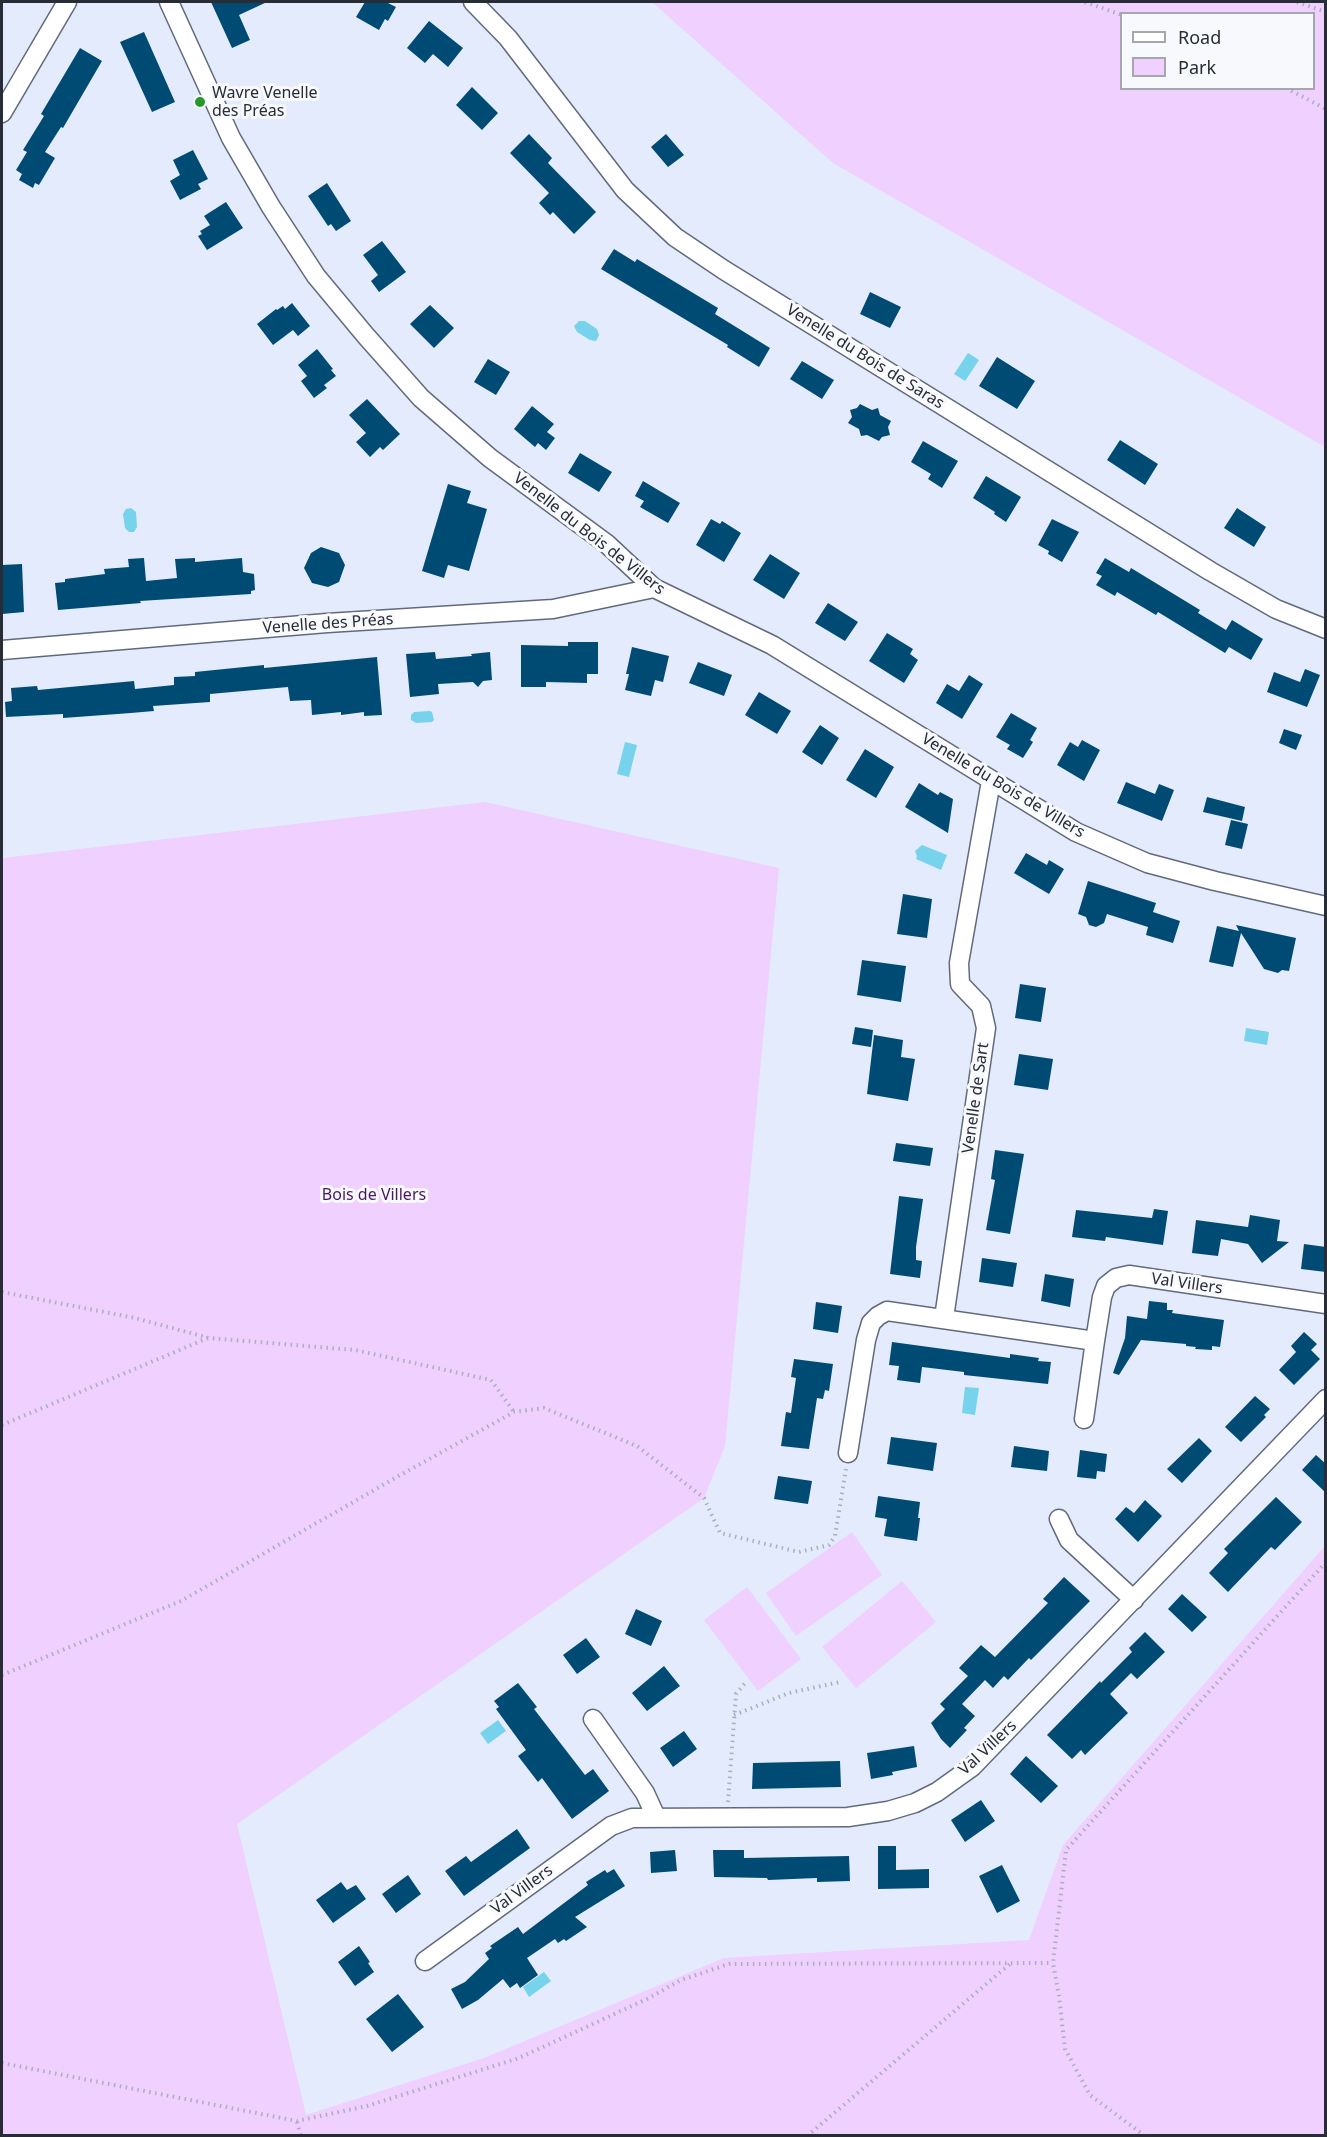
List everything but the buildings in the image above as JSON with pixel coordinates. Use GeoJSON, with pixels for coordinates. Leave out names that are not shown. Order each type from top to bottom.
{"type":"FeatureCollection","features":[{"type":"Feature","properties":{"kind":"street"},"geometry":{"type":"LineString","coordinates":[[2,113],[68,2]]}},
{"type":"Feature","properties":{"kind":"street","name":"Venelle du Bois de Villers"},"geometry":{"type":"LineString","coordinates":[[169,2],[231,138],[271,207],[316,276],[421,398],[490,458],[607,544],[654,588],[772,645],[1076,832],[1147,863],[1326,906]]}},
{"type":"Feature","properties":{"kind":"street","name":"Venelle du Bois de Saras"},"geometry":{"type":"LineString","coordinates":[[473,2],[508,38],[625,190],[675,237],[734,276],[1200,564],[1276,609],[1326,630]]}},
{"type":"Feature","properties":{"kind":"street","name":"Venelle des Préas"},"geometry":{"type":"LineString","coordinates":[[2,650],[327,623],[553,609],[654,588]]}},
{"type":"Feature","properties":{"kind":"street","name":"Venelle de Sart"},"geometry":{"type":"LineString","coordinates":[[944,1318],[986,1028],[981,1006],[960,984],[959,963],[991,781]]}},
{"type":"Feature","properties":{"kind":"street","name":"Val Villers"},"geometry":{"type":"LineString","coordinates":[[1084,1419],[1102,1297],[1106,1286],[1116,1278],[1129,1275],[1326,1304]]}},
{"type":"Feature","properties":{"kind":"street"},"geometry":{"type":"LineString","coordinates":[[848,1453],[866,1340],[871,1323],[887,1311],[1095,1341]]}},
{"type":"Feature","properties":{"kind":"street","name":"Val Villers"},"geometry":{"type":"LineString","coordinates":[[425,1961],[611,1826],[632,1818],[848,1817],[888,1811],[915,1803],[937,1792],[972,1767],[1326,1399]]}},
{"type":"Feature","properties":{"kind":"street"},"geometry":{"type":"LineString","coordinates":[[1059,1519],[1070,1540],[1134,1600]]}},
{"type":"Feature","properties":{"kind":"street"},"geometry":{"type":"LineString","coordinates":[[593,1719],[645,1793],[656,1817]]}},
{"type":"Feature","properties":{"kind":"path"},"geometry":{"type":"LineString","coordinates":[[1085,2],[1120,14]]}},
{"type":"Feature","properties":{"kind":"path"},"geometry":{"type":"LineString","coordinates":[[1297,2],[1326,12]]}},
{"type":"Feature","properties":{"kind":"path"},"geometry":{"type":"LineString","coordinates":[[1290,90],[1326,110]]}},
{"type":"Feature","properties":{"kind":"path"},"geometry":{"type":"LineString","coordinates":[[2,1293],[135,1318],[208,1338],[355,1350],[491,1380],[514,1412]]}},
{"type":"Feature","properties":{"kind":"path"},"geometry":{"type":"LineString","coordinates":[[2,1425],[208,1338]]}},
{"type":"Feature","properties":{"kind":"path"},"geometry":{"type":"LineString","coordinates":[[2,1675],[181,1601],[514,1412],[544,1408],[637,1446],[704,1498],[720,1533],[799,1552],[830,1545],[835,1536],[848,1453]]}},
{"type":"Feature","properties":{"kind":"path"},"geometry":{"type":"LineString","coordinates":[[1145,2136],[1090,2096],[1065,2049],[1053,1964],[1066,1850],[1326,1562]]}},
{"type":"Feature","properties":{"kind":"path"},"geometry":{"type":"LineString","coordinates":[[727,1818],[736,1694],[746,1682]]}},
{"type":"Feature","properties":{"kind":"path"},"geometry":{"type":"LineString","coordinates":[[734,1716],[789,1693],[840,1682]]}},
{"type":"Feature","properties":{"kind":"path"},"geometry":{"type":"LineString","coordinates":[[2,2063],[297,2121],[367,2106],[519,2058],[647,1999],[681,1980],[729,1964],[1053,1964]]}},
{"type":"Feature","properties":{"kind":"path"},"geometry":{"type":"LineString","coordinates":[[807,2136],[1010,1964]]}},
{"type":"Feature","properties":{"kind":"path"},"geometry":{"type":"LineString","coordinates":[[297,2121],[301,2136]]}},
{"type":"Feature","properties":{"kind":"green space"},"geometry":{"type":"Polygon","coordinates":[[[652,2],[1325,2],[1325,447],[833,163],[652,2]]]}},
{"type":"Feature","properties":{"kind":"green space","name":"Bois de Villers"},"geometry":{"type":"Polygon","coordinates":[[[485,802],[779,868],[725,1446],[704,1498],[237,1824],[306,2115],[484,2058],[724,1958],[1029,1940],[1063,1845],[1325,1546],[1325,2135],[2,2135],[2,858],[485,802]]]}},
{"type":"Feature","properties":{"kind":"green space"},"geometry":{"type":"Polygon","coordinates":[[[852,1532],[882,1575],[796,1636],[766,1593],[852,1532]]]}},
{"type":"Feature","properties":{"kind":"green space"},"geometry":{"type":"Polygon","coordinates":[[[902,1581],[936,1622],[856,1688],[822,1647],[902,1581]]]}},
{"type":"Feature","properties":{"kind":"green space"},"geometry":{"type":"Polygon","coordinates":[[[747,1587],[801,1659],[758,1691],[704,1620],[747,1587]]]}},
{"type":"Feature","properties":{"kind":"water"},"geometry":{"type":"Polygon","coordinates":[[[579,321],[585,321],[597,329],[599,335],[596,341],[577,332],[574,326],[579,321]]]}},
{"type":"Feature","properties":{"kind":"water"},"geometry":{"type":"Polygon","coordinates":[[[968,353],[979,360],[965,381],[954,374],[968,353]]]}},
{"type":"Feature","properties":{"kind":"water"},"geometry":{"type":"Polygon","coordinates":[[[131,508],[136,512],[137,527],[134,532],[129,532],[125,528],[123,514],[126,509],[131,508]]]}},
{"type":"Feature","properties":{"kind":"water"},"geometry":{"type":"Polygon","coordinates":[[[430,711],[434,720],[432,722],[416,723],[411,720],[414,712],[430,711]]]}},
{"type":"Feature","properties":{"kind":"water"},"geometry":{"type":"Polygon","coordinates":[[[625,742],[637,745],[629,777],[617,774],[625,742]]]}},
{"type":"Feature","properties":{"kind":"water"},"geometry":{"type":"Polygon","coordinates":[[[922,845],[947,855],[941,870],[916,859],[915,851],[922,845]]]}},
{"type":"Feature","properties":{"kind":"water"},"geometry":{"type":"Polygon","coordinates":[[[1246,1028],[1269,1032],[1267,1045],[1244,1041],[1246,1028]]]}},
{"type":"Feature","properties":{"kind":"water"},"geometry":{"type":"Polygon","coordinates":[[[965,1387],[979,1388],[975,1415],[962,1413],[965,1387]]]}},
{"type":"Feature","properties":{"kind":"water"},"geometry":{"type":"Polygon","coordinates":[[[498,1720],[506,1731],[488,1744],[480,1733],[498,1720]]]}},
{"type":"Feature","properties":{"kind":"water"},"geometry":{"type":"Polygon","coordinates":[[[544,1972],[551,1981],[529,1997],[523,1987],[544,1972]]]}},
{"type":"Feature","properties":{"kind":"place","name":"Wavre Venelle des Préas"},"geometry":{"type":"Point","coordinates":[200,102]}}]}
